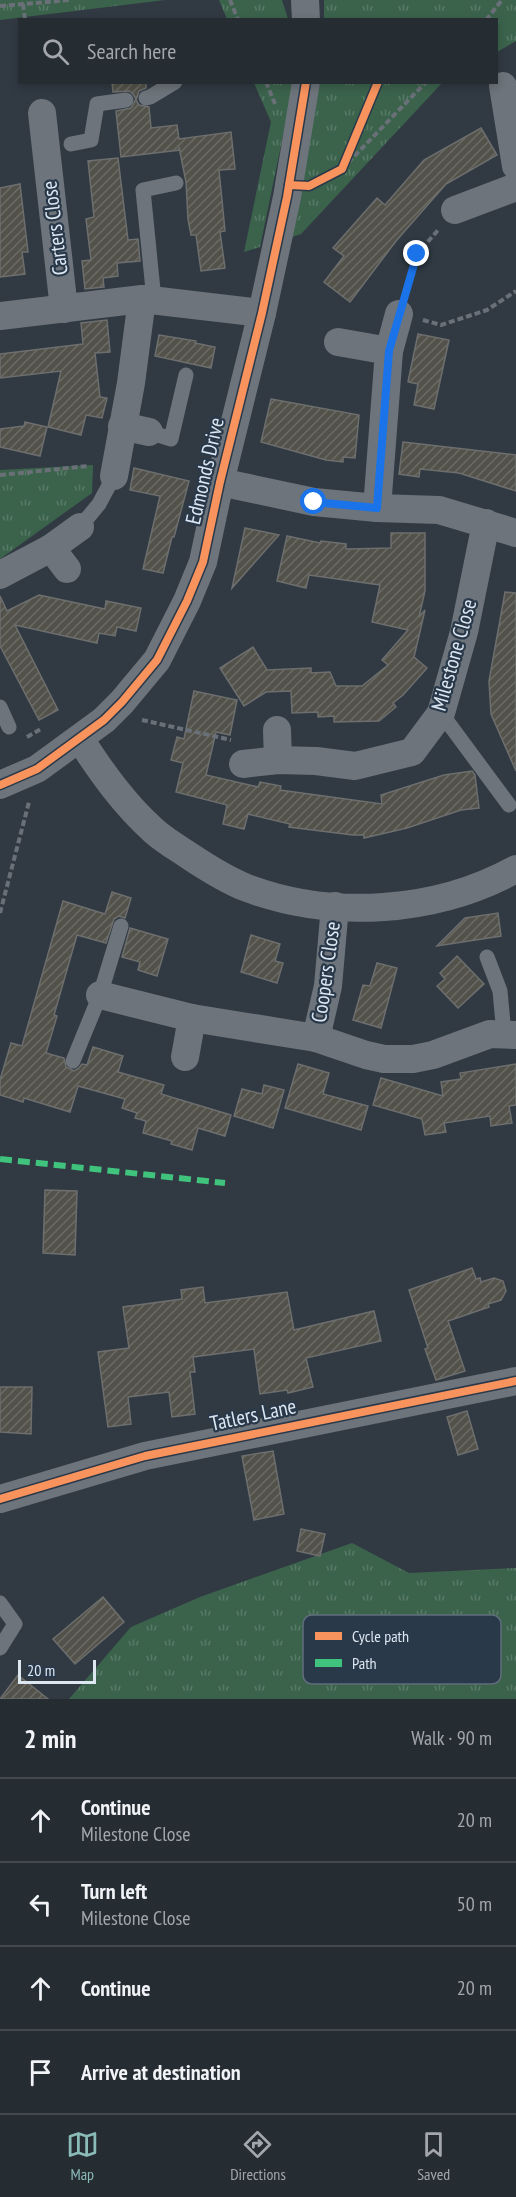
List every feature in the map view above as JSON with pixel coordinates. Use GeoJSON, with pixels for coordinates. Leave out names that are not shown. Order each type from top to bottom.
{"type":"FeatureCollection","features":[{"type":"Feature","properties":{"kind":"street","name":"Edmonds Drive"},"geometry":{"type":"LineString","coordinates":[[0,785],[37,769],[80,740],[122,702],[157,660],[187,601],[203,562],[220,482],[262,313],[288,191],[306,84]]}},
{"type":"Feature","properties":{"kind":"street"},"geometry":{"type":"LineString","coordinates":[[503,86],[516,166]]}},
{"type":"Feature","properties":{"kind":"street","name":"Carters Close"},"geometry":{"type":"LineString","coordinates":[[42,113],[58,146],[64,309]]}},
{"type":"Feature","properties":{"kind":"street"},"geometry":{"type":"LineString","coordinates":[[455,210],[516,187]]}},
{"type":"Feature","properties":{"kind":"street"},"geometry":{"type":"LineString","coordinates":[[0,316],[148,300],[262,313]]}},
{"type":"Feature","properties":{"kind":"street"},"geometry":{"type":"LineString","coordinates":[[114,470],[135,429],[131,382],[148,300]]}},
{"type":"Feature","properties":{"kind":"street"},"geometry":{"type":"LineString","coordinates":[[377,508],[389,351],[399,314]]}},
{"type":"Feature","properties":{"kind":"street"},"geometry":{"type":"LineString","coordinates":[[338,342],[389,351]]}},
{"type":"Feature","properties":{"kind":"street"},"geometry":{"type":"LineString","coordinates":[[220,482],[314,502],[377,508],[439,510],[516,533]]}},
{"type":"Feature","properties":{"kind":"street","name":"Milestone Close"},"geometry":{"type":"LineString","coordinates":[[243,764],[278,760],[316,761],[355,766],[412,752],[441,713],[464,632],[486,523]]}},
{"type":"Feature","properties":{"kind":"street"},"geometry":{"type":"LineString","coordinates":[[0,575],[59,558],[80,527]]}},
{"type":"Feature","properties":{"kind":"street"},"geometry":{"type":"LineString","coordinates":[[278,730],[278,760]]}},
{"type":"Feature","properties":{"kind":"street"},"geometry":{"type":"LineString","coordinates":[[80,740],[117,794],[156,833],[212,871],[244,887],[271,896],[335,906],[391,907],[445,898],[516,869]]}},
{"type":"Feature","properties":{"kind":"street","name":"Coopers Close"},"geometry":{"type":"LineString","coordinates":[[316,1038],[328,986],[335,906]]}},
{"type":"Feature","properties":{"kind":"street","name":"Coopers Close"},"geometry":{"type":"LineString","coordinates":[[99,995],[192,1018],[316,1038],[384,1059],[413,1059],[433,1055],[490,1034],[510,1035]]}},
{"type":"Feature","properties":{"kind":"street"},"geometry":{"type":"LineString","coordinates":[[185,1057],[192,1018]]}},
{"type":"Feature","properties":{"kind":"street","name":"Tatlers Lane"},"geometry":{"type":"LineString","coordinates":[[0,1498],[145,1456],[516,1381]]}},
{"type":"Feature","properties":{"kind":"lane"},"geometry":{"type":"LineString","coordinates":[[146,98],[172,84]]}},
{"type":"Feature","properties":{"kind":"lane"},"geometry":{"type":"LineString","coordinates":[[58,146],[91,140],[97,104],[126,100]]}},
{"type":"Feature","properties":{"kind":"lane"},"geometry":{"type":"LineString","coordinates":[[148,300],[143,190],[176,183]]}},
{"type":"Feature","properties":{"kind":"lane"},"geometry":{"type":"LineString","coordinates":[[135,429],[171,439],[186,375]]}},
{"type":"Feature","properties":{"kind":"lane"},"geometry":{"type":"LineString","coordinates":[[80,527],[99,504],[114,470]]}},
{"type":"Feature","properties":{"kind":"lane"},"geometry":{"type":"LineString","coordinates":[[0,707],[9,727]]}},
{"type":"Feature","properties":{"kind":"lane"},"geometry":{"type":"LineString","coordinates":[[441,713],[508,805]]}},
{"type":"Feature","properties":{"kind":"lane"},"geometry":{"type":"LineString","coordinates":[[73,1061],[99,995],[121,926]]}},
{"type":"Feature","properties":{"kind":"lane"},"geometry":{"type":"LineString","coordinates":[[487,957],[500,991],[510,1035]]}},
{"type":"Feature","properties":{"kind":"lane"},"geometry":{"type":"LineString","coordinates":[[0,1603],[15,1624],[0,1647]]}},
{"type":"Feature","properties":{"kind":"path"},"geometry":{"type":"LineString","coordinates":[[0,6],[70,0]]}},
{"type":"Feature","properties":{"kind":"path"},"geometry":{"type":"LineString","coordinates":[[230,0],[237,18]]}},
{"type":"Feature","properties":{"kind":"path"},"geometry":{"type":"LineString","coordinates":[[488,18],[502,0]]}},
{"type":"Feature","properties":{"kind":"path"},"geometry":{"type":"LineString","coordinates":[[23,4],[25,18]]}},
{"type":"Feature","properties":{"kind":"path"},"geometry":{"type":"LineString","coordinates":[[334,173],[342,169],[424,84]]}},
{"type":"Feature","properties":{"kind":"path"},"geometry":{"type":"LineString","coordinates":[[342,169],[350,149]]}},
{"type":"Feature","properties":{"kind":"path"},"geometry":{"type":"LineString","coordinates":[[455,210],[417,254],[399,314],[441,325],[487,310],[516,291]]}},
{"type":"Feature","properties":{"kind":"path"},"geometry":{"type":"LineString","coordinates":[[0,475],[114,470]]}},
{"type":"Feature","properties":{"kind":"path"},"geometry":{"type":"LineString","coordinates":[[122,702],[142,721],[234,741],[243,764]]}},
{"type":"Feature","properties":{"kind":"path"},"geometry":{"type":"LineString","coordinates":[[20,738],[30,736],[51,724]]}},
{"type":"Feature","properties":{"kind":"path"},"geometry":{"type":"LineString","coordinates":[[0,913],[37,769]]}},
{"type":"Feature","properties":{"kind":"green space"},"geometry":{"type":"Polygon","coordinates":[[[0,0],[165,0],[0,20],[0,0]]]}},
{"type":"Feature","properties":{"kind":"green space"},"geometry":{"type":"Polygon","coordinates":[[[219,0],[282,0],[288,18],[227,18],[219,0]]]}},
{"type":"Feature","properties":{"kind":"green space"},"geometry":{"type":"Polygon","coordinates":[[[324,0],[516,0],[516,41],[498,51],[498,18],[324,18],[324,0]]]}},
{"type":"Feature","properties":{"kind":"green space"},"geometry":{"type":"Polygon","coordinates":[[[254,84],[293,84],[260,247],[244,252],[271,122],[254,84]]]}},
{"type":"Feature","properties":{"kind":"green space"},"geometry":{"type":"Polygon","coordinates":[[[320,84],[441,84],[301,234],[289,238],[320,84]]]}},
{"type":"Feature","properties":{"kind":"green space"},"geometry":{"type":"Polygon","coordinates":[[[93,465],[92,493],[0,559],[0,470],[93,465]]]}},
{"type":"Feature","properties":{"kind":"green space"},"geometry":{"type":"Polygon","coordinates":[[[352,1543],[409,1573],[516,1568],[516,1699],[69,1699],[131,1627],[200,1597],[352,1543]]]}},
{"type":"Feature","properties":{"kind":"building"},"geometry":{"type":"Polygon","coordinates":[[[112,84],[146,84],[146,88],[139,91],[136,100],[139,105],[149,107],[151,128],[177,125],[179,139],[231,132],[235,169],[219,170],[225,231],[220,232],[225,268],[201,271],[196,235],[191,235],[188,219],[186,182],[180,150],[121,157],[116,111],[131,108],[136,99],[129,91],[113,92],[112,84]]]}},
{"type":"Feature","properties":{"kind":"building"},"geometry":{"type":"Polygon","coordinates":[[[481,128],[497,155],[446,184],[396,241],[350,302],[324,282],[344,256],[333,248],[377,198],[385,205],[424,160],[481,128]]]}},
{"type":"Feature","properties":{"kind":"building"},"geometry":{"type":"Polygon","coordinates":[[[118,158],[128,240],[138,239],[140,261],[117,263],[118,276],[103,278],[104,287],[85,289],[82,261],[91,260],[86,219],[94,217],[88,161],[118,158]]]}},
{"type":"Feature","properties":{"kind":"building"},"geometry":{"type":"Polygon","coordinates":[[[20,184],[28,252],[22,252],[25,274],[0,277],[0,188],[20,184]]]}},
{"type":"Feature","properties":{"kind":"building"},"geometry":{"type":"Polygon","coordinates":[[[107,320],[110,352],[95,353],[100,397],[107,398],[102,418],[86,415],[81,435],[48,427],[61,371],[0,378],[0,354],[83,344],[81,323],[107,320]]]}},
{"type":"Feature","properties":{"kind":"building"},"geometry":{"type":"Polygon","coordinates":[[[418,334],[449,340],[434,409],[414,405],[418,384],[408,382],[418,334]]]}},
{"type":"Feature","properties":{"kind":"building"},"geometry":{"type":"Polygon","coordinates":[[[159,335],[196,341],[195,343],[215,347],[211,368],[155,356],[159,335]]]}},
{"type":"Feature","properties":{"kind":"building"},"geometry":{"type":"Polygon","coordinates":[[[271,399],[359,415],[355,458],[343,457],[343,462],[326,460],[261,442],[271,399]]]}},
{"type":"Feature","properties":{"kind":"building"},"geometry":{"type":"Polygon","coordinates":[[[25,422],[47,427],[40,456],[0,447],[0,429],[24,426],[25,422]]]}},
{"type":"Feature","properties":{"kind":"building"},"geometry":{"type":"Polygon","coordinates":[[[403,442],[516,455],[516,491],[459,473],[420,469],[419,477],[399,474],[403,442]]]}},
{"type":"Feature","properties":{"kind":"building"},"geometry":{"type":"Polygon","coordinates":[[[134,468],[189,481],[163,573],[143,569],[160,496],[130,490],[134,468]]]}},
{"type":"Feature","properties":{"kind":"building"},"geometry":{"type":"Polygon","coordinates":[[[245,528],[279,535],[232,588],[245,528]]]}},
{"type":"Feature","properties":{"kind":"building"},"geometry":{"type":"Polygon","coordinates":[[[391,533],[425,533],[425,591],[419,617],[425,610],[414,657],[427,668],[393,703],[396,707],[379,721],[334,722],[334,716],[318,717],[318,712],[292,713],[291,691],[266,692],[244,706],[220,668],[253,647],[267,670],[311,668],[311,673],[330,672],[336,686],[362,686],[388,665],[382,660],[408,630],[372,622],[380,585],[309,575],[306,588],[277,581],[287,536],[320,543],[321,541],[346,544],[346,549],[391,548],[391,533]]]}},
{"type":"Feature","properties":{"kind":"building"},"geometry":{"type":"Polygon","coordinates":[[[505,592],[516,593],[516,771],[491,714],[489,681],[505,592]]]}},
{"type":"Feature","properties":{"kind":"building"},"geometry":{"type":"Polygon","coordinates":[[[39,595],[105,609],[106,601],[141,608],[136,631],[117,627],[115,636],[99,633],[97,643],[15,625],[58,710],[39,720],[0,646],[0,596],[7,611],[39,595]]]}},
{"type":"Feature","properties":{"kind":"building"},"geometry":{"type":"Polygon","coordinates":[[[194,691],[237,700],[230,735],[216,732],[206,775],[258,787],[260,782],[281,786],[280,790],[382,804],[381,795],[444,775],[472,771],[475,775],[479,808],[461,810],[407,828],[364,838],[364,835],[289,827],[290,824],[248,814],[244,829],[223,824],[227,805],[176,792],[183,763],[171,760],[177,737],[184,739],[194,691]]]}},
{"type":"Feature","properties":{"kind":"building"},"geometry":{"type":"Polygon","coordinates":[[[112,892],[131,898],[125,918],[119,916],[114,919],[106,943],[77,935],[54,1015],[57,1016],[46,1053],[64,1058],[66,1067],[74,1071],[82,1064],[87,1065],[93,1047],[123,1056],[118,1072],[164,1085],[161,1094],[231,1115],[225,1136],[198,1128],[192,1150],[171,1144],[172,1141],[143,1133],[146,1121],[135,1118],[137,1113],[122,1108],[125,1099],[78,1086],[70,1112],[24,1098],[23,1102],[0,1095],[0,1080],[11,1043],[22,1046],[63,901],[105,914],[112,892]]]}},
{"type":"Feature","properties":{"kind":"building"},"geometry":{"type":"Polygon","coordinates":[[[498,913],[501,936],[437,946],[465,918],[498,913]]]}},
{"type":"Feature","properties":{"kind":"building"},"geometry":{"type":"Polygon","coordinates":[[[130,928],[168,939],[157,976],[138,970],[140,962],[122,957],[130,928]]]}},
{"type":"Feature","properties":{"kind":"building"},"geometry":{"type":"Polygon","coordinates":[[[251,935],[280,944],[275,961],[283,963],[277,983],[241,972],[251,935]]]}},
{"type":"Feature","properties":{"kind":"building"},"geometry":{"type":"Polygon","coordinates":[[[457,956],[484,984],[458,1008],[437,986],[445,979],[440,973],[457,956]]]}},
{"type":"Feature","properties":{"kind":"building"},"geometry":{"type":"Polygon","coordinates":[[[377,963],[397,968],[381,1028],[353,1020],[363,985],[370,986],[377,963]]]}},
{"type":"Feature","properties":{"kind":"building"},"geometry":{"type":"Polygon","coordinates":[[[298,1064],[329,1073],[323,1094],[368,1106],[361,1130],[285,1108],[298,1064]]]}},
{"type":"Feature","properties":{"kind":"building"},"geometry":{"type":"Polygon","coordinates":[[[516,1064],[516,1105],[509,1106],[512,1123],[491,1126],[490,1116],[444,1123],[446,1132],[425,1135],[422,1119],[373,1105],[381,1078],[443,1096],[441,1082],[461,1079],[460,1073],[516,1064]]]}},
{"type":"Feature","properties":{"kind":"building"},"geometry":{"type":"Polygon","coordinates":[[[264,1085],[284,1090],[273,1128],[234,1116],[242,1089],[262,1094],[264,1085]]]}},
{"type":"Feature","properties":{"kind":"building"},"geometry":{"type":"Polygon","coordinates":[[[45,1190],[77,1191],[75,1255],[43,1253],[45,1190]]]}},
{"type":"Feature","properties":{"kind":"building"},"geometry":{"type":"Polygon","coordinates":[[[472,1268],[476,1279],[480,1278],[481,1282],[494,1278],[503,1281],[506,1291],[501,1300],[488,1304],[489,1307],[448,1321],[465,1371],[436,1380],[409,1290],[472,1268]]]}},
{"type":"Feature","properties":{"kind":"building"},"geometry":{"type":"Polygon","coordinates":[[[203,1287],[205,1303],[287,1292],[294,1330],[374,1311],[381,1341],[306,1358],[313,1387],[288,1393],[287,1390],[260,1394],[254,1349],[193,1357],[195,1372],[190,1372],[195,1414],[172,1417],[169,1392],[128,1397],[131,1424],[108,1427],[98,1352],[129,1348],[123,1307],[182,1299],[181,1290],[203,1287]]]}},
{"type":"Feature","properties":{"kind":"building"},"geometry":{"type":"Polygon","coordinates":[[[0,1387],[32,1387],[31,1434],[0,1432],[0,1387]]]}},
{"type":"Feature","properties":{"kind":"building"},"geometry":{"type":"Polygon","coordinates":[[[467,1411],[478,1449],[458,1455],[447,1417],[467,1411]]]}},
{"type":"Feature","properties":{"kind":"building"},"geometry":{"type":"Polygon","coordinates":[[[273,1451],[284,1514],[254,1520],[242,1456],[273,1451]]]}},
{"type":"Feature","properties":{"kind":"building"},"geometry":{"type":"Polygon","coordinates":[[[301,1529],[325,1534],[320,1556],[297,1551],[301,1529]]]}},
{"type":"Feature","properties":{"kind":"building"},"geometry":{"type":"Polygon","coordinates":[[[103,1597],[124,1622],[75,1664],[53,1639],[103,1597]]]}},
{"type":"Feature","properties":{"kind":"building"},"geometry":{"type":"Polygon","coordinates":[[[18,1675],[48,1699],[0,1699],[18,1675]]]}},
{"type":"Feature","properties":{"kind":"marked path"},"geometry":{"type":"LineString","coordinates":[[0,1159],[225,1183]]}},
{"type":"Feature","properties":{"kind":"cycle path"},"geometry":{"type":"LineString","coordinates":[[0,785],[37,769],[104,720],[157,660],[187,601],[203,562],[220,482],[262,313],[287,197],[306,84]]}},
{"type":"Feature","properties":{"kind":"cycle path"},"geometry":{"type":"LineString","coordinates":[[289,185],[309,186],[342,169],[377,84]]}},
{"type":"Feature","properties":{"kind":"cycle path"},"geometry":{"type":"LineString","coordinates":[[0,1499],[145,1456],[516,1381]]}},
{"type":"Feature","properties":{"kind":"route"},"geometry":{"type":"LineString","coordinates":[[314,502],[377,508],[389,351],[417,254]]}}]}
